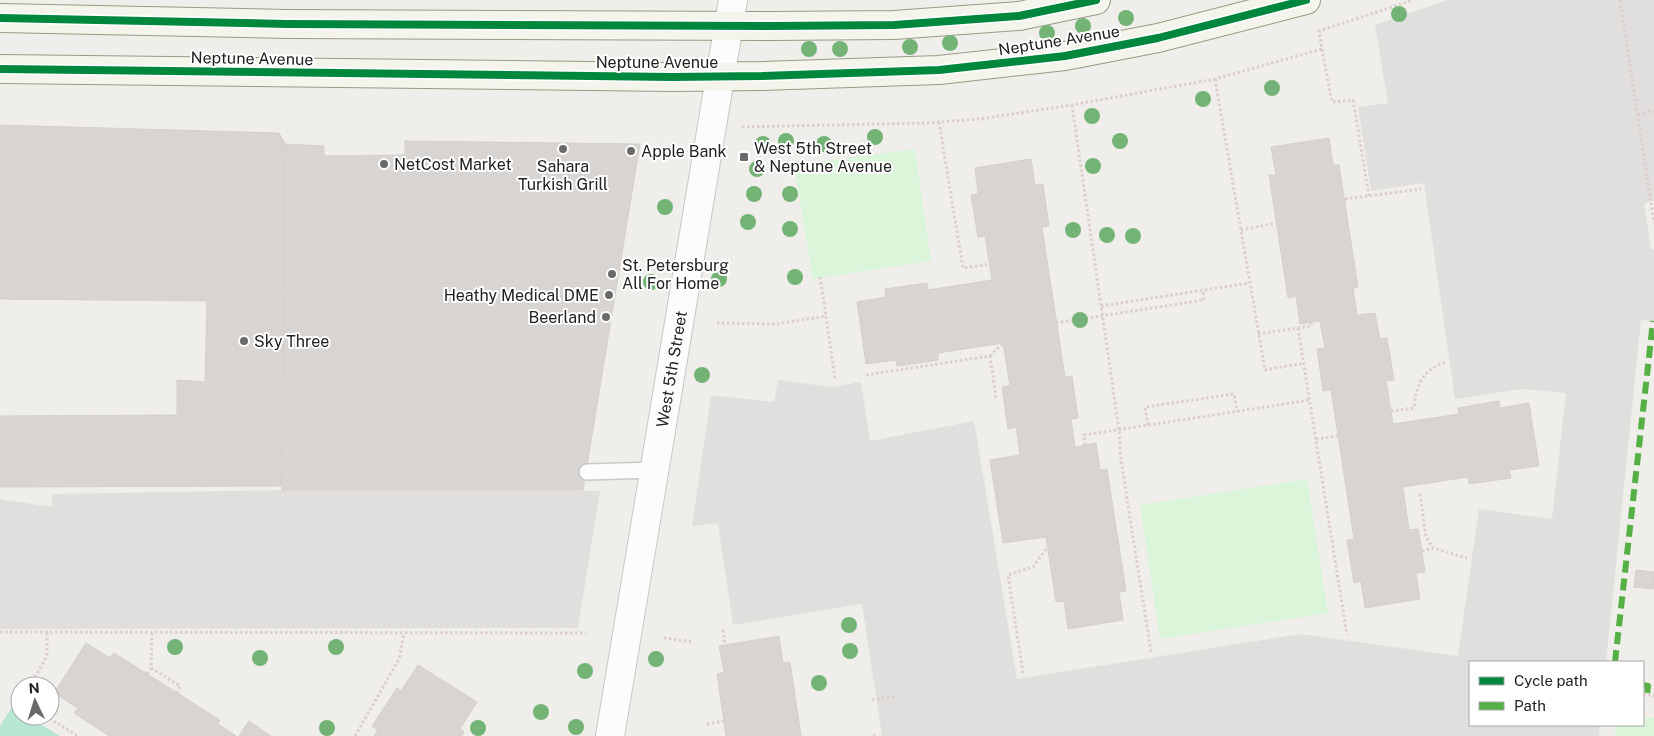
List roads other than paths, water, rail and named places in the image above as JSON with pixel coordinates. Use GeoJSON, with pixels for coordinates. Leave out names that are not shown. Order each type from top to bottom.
{"type":"FeatureCollection","features":[{"type":"Feature","properties":{"kind":"main road","name":"Neptune Avenue"},"geometry":{"type":"LineString","coordinates":[[0,18],[287,24],[731,13],[894,25],[1019,16],[1096,0]]}},
{"type":"Feature","properties":{"kind":"main road","name":"Neptune Avenue"},"geometry":{"type":"LineString","coordinates":[[0,69],[720,76],[939,70],[1065,56],[1158,38],[1306,0]]}},
{"type":"Feature","properties":{"kind":"street","name":"West 5th Street"},"geometry":{"type":"LineString","coordinates":[[610,736],[731,13]]}},
{"type":"Feature","properties":{"kind":"lane"},"geometry":{"type":"LineString","coordinates":[[587,472],[654,470]]}},
{"type":"Feature","properties":{"kind":"place","name":"Sahara Turkish Grill"},"geometry":{"type":"Point","coordinates":[563,149]}},
{"type":"Feature","properties":{"kind":"place","name":"Apple Bank"},"geometry":{"type":"Point","coordinates":[631,151]}},
{"type":"Feature","properties":{"kind":"place","name":"West 5th Street & Neptune Avenue"},"geometry":{"type":"Point","coordinates":[744,157]}},
{"type":"Feature","properties":{"kind":"place","name":"NetCost Market"},"geometry":{"type":"Point","coordinates":[384,164]}},
{"type":"Feature","properties":{"kind":"place","name":"St. Petersburg All For Home"},"geometry":{"type":"Point","coordinates":[612,274]}},
{"type":"Feature","properties":{"kind":"place","name":"Heathy Medical DME"},"geometry":{"type":"Point","coordinates":[609,295]}},
{"type":"Feature","properties":{"kind":"place","name":"Beerland"},"geometry":{"type":"Point","coordinates":[606,317]}},
{"type":"Feature","properties":{"kind":"place","name":"Sky Three"},"geometry":{"type":"Point","coordinates":[244,341]}}]}
